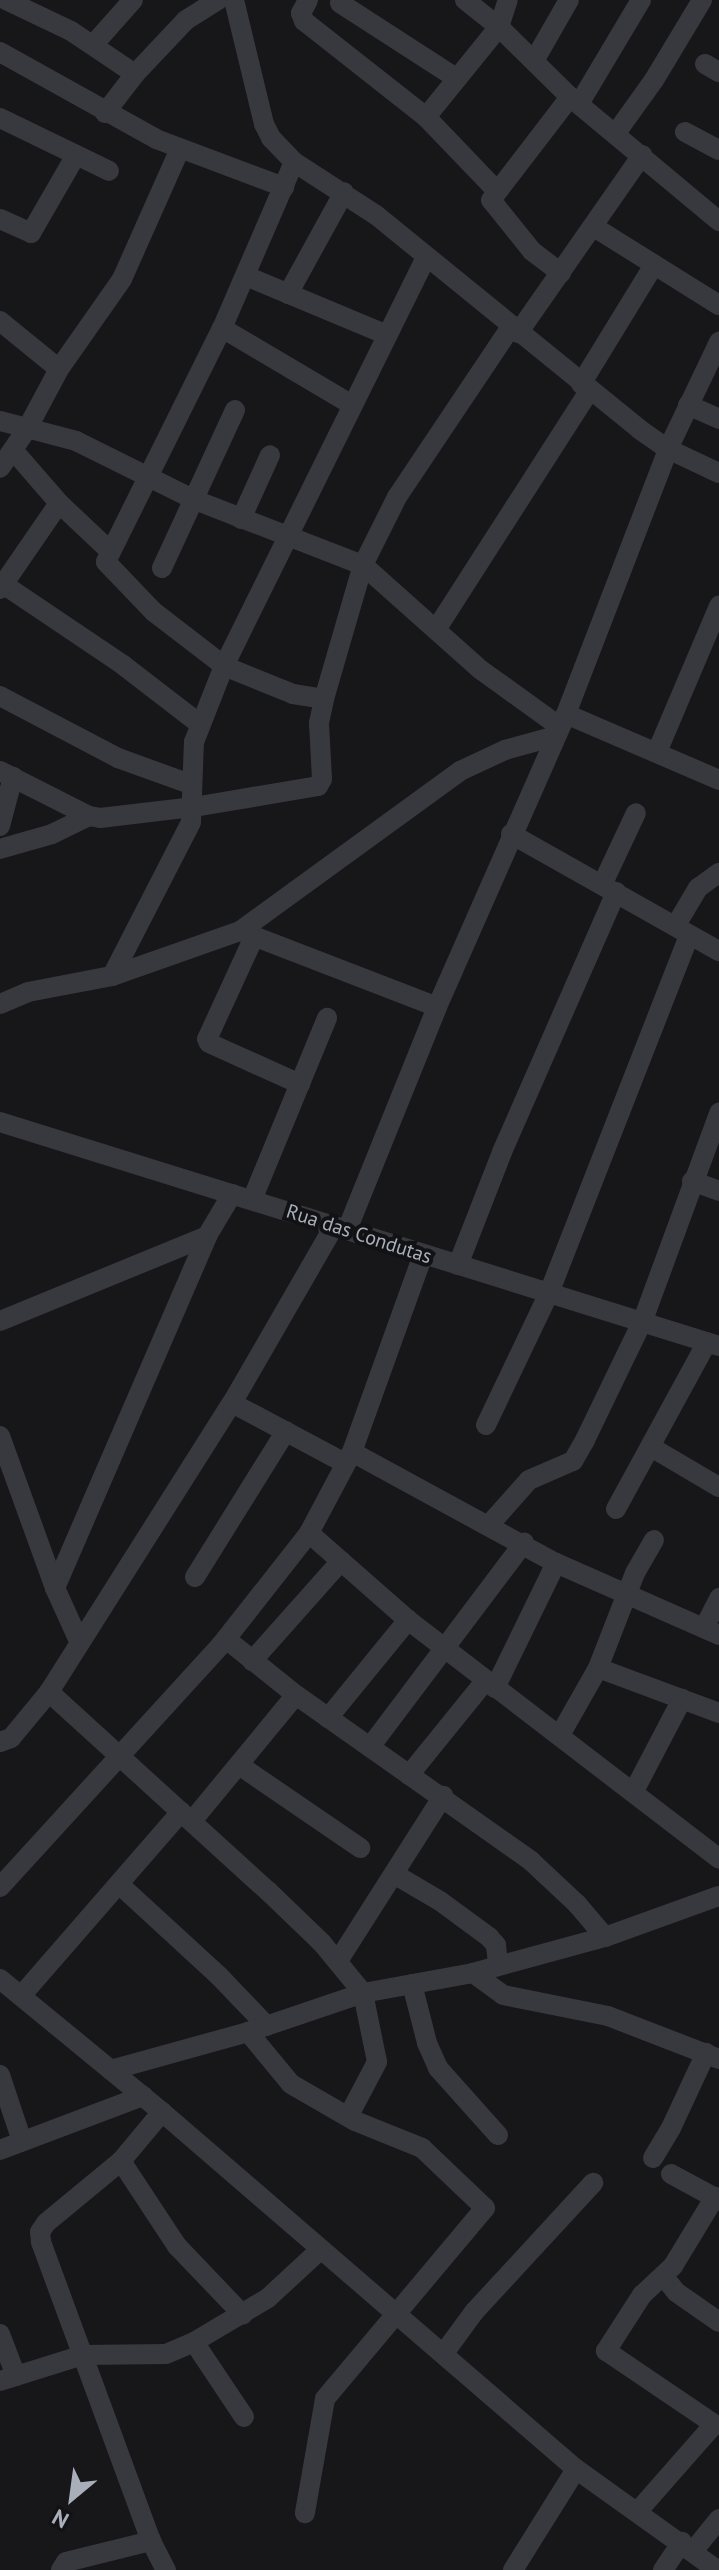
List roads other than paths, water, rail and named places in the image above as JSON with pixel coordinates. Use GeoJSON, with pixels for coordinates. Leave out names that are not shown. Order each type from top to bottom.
{"type":"FeatureCollection","features":[{"type":"Feature","properties":{"kind":"street"},"geometry":{"type":"LineString","coordinates":[[93,45],[133,0]]}},
{"type":"Feature","properties":{"kind":"street"},"geometry":{"type":"LineString","coordinates":[[105,113],[135,74],[186,20],[218,0]]}},
{"type":"Feature","properties":{"kind":"street"},"geometry":{"type":"LineString","coordinates":[[234,0],[264,124],[271,138],[294,162],[344,192],[585,387],[668,449],[719,473]]}},
{"type":"Feature","properties":{"kind":"street"},"geometry":{"type":"LineString","coordinates":[[308,0],[301,13],[304,21],[426,117],[497,191]]}},
{"type":"Feature","properties":{"kind":"street"},"geometry":{"type":"LineString","coordinates":[[465,0],[499,27],[574,101],[719,221]]}},
{"type":"Feature","properties":{"kind":"street"},"geometry":{"type":"LineString","coordinates":[[426,117],[499,27],[508,0]]}},
{"type":"Feature","properties":{"kind":"street"},"geometry":{"type":"LineString","coordinates":[[534,61],[569,0]]}},
{"type":"Feature","properties":{"kind":"street"},"geometry":{"type":"LineString","coordinates":[[561,273],[532,251],[491,203],[497,191],[574,101],[641,0]]}},
{"type":"Feature","properties":{"kind":"street"},"geometry":{"type":"LineString","coordinates":[[616,133],[654,80],[702,0]]}},
{"type":"Feature","properties":{"kind":"street"},"geometry":{"type":"LineString","coordinates":[[17,2],[93,45],[135,74]]}},
{"type":"Feature","properties":{"kind":"street"},"geometry":{"type":"LineString","coordinates":[[340,3],[456,78]]}},
{"type":"Feature","properties":{"kind":"street"},"geometry":{"type":"LineString","coordinates":[[0,52],[105,113],[180,149],[284,187]]}},
{"type":"Feature","properties":{"kind":"street"},"geometry":{"type":"LineString","coordinates":[[0,118],[109,171]]}},
{"type":"Feature","properties":{"kind":"street"},"geometry":{"type":"LineString","coordinates":[[685,132],[719,150]]}},
{"type":"Feature","properties":{"kind":"street"},"geometry":{"type":"LineString","coordinates":[[0,468],[27,429],[59,369],[122,279],[180,149]]}},
{"type":"Feature","properties":{"kind":"street"},"geometry":{"type":"LineString","coordinates":[[0,219],[31,233],[76,155]]}},
{"type":"Feature","properties":{"kind":"street"},"geometry":{"type":"LineString","coordinates":[[0,849],[52,834],[89,816],[194,807],[318,786],[322,779],[319,723],[324,699],[363,565],[397,497],[514,330],[594,227],[642,155]]}},
{"type":"Feature","properties":{"kind":"street"},"geometry":{"type":"LineString","coordinates":[[294,162],[222,328],[107,565],[154,612],[224,666],[293,694],[324,699]]}},
{"type":"Feature","properties":{"kind":"street"},"geometry":{"type":"LineString","coordinates":[[288,294],[344,192]]}},
{"type":"Feature","properties":{"kind":"street"},"geometry":{"type":"LineString","coordinates":[[594,227],[719,305]]}},
{"type":"Feature","properties":{"kind":"street"},"geometry":{"type":"LineString","coordinates":[[112,976],[183,840],[194,807],[190,784],[191,759],[224,666],[290,538],[426,257]]}},
{"type":"Feature","properties":{"kind":"street"},"geometry":{"type":"LineString","coordinates":[[437,628],[585,387],[654,265]]}},
{"type":"Feature","properties":{"kind":"street"},"geometry":{"type":"LineString","coordinates":[[246,276],[387,335]]}},
{"type":"Feature","properties":{"kind":"street"},"geometry":{"type":"LineString","coordinates":[[0,321],[59,369]]}},
{"type":"Feature","properties":{"kind":"street"},"geometry":{"type":"LineString","coordinates":[[222,328],[352,405]]}},
{"type":"Feature","properties":{"kind":"street"},"geometry":{"type":"LineString","coordinates":[[0,1742],[11,1738],[49,1692],[341,1228],[560,725],[668,449],[688,405],[714,364],[719,342]]}},
{"type":"Feature","properties":{"kind":"street"},"geometry":{"type":"LineString","coordinates":[[688,405],[719,419]]}},
{"type":"Feature","properties":{"kind":"street"},"geometry":{"type":"LineString","coordinates":[[162,568],[235,410]]}},
{"type":"Feature","properties":{"kind":"street"},"geometry":{"type":"LineString","coordinates":[[0,421],[76,441],[195,500],[363,565],[481,670],[560,725],[657,752],[719,780]]}},
{"type":"Feature","properties":{"kind":"street"},"geometry":{"type":"LineString","coordinates":[[13,450],[59,503],[111,552]]}},
{"type":"Feature","properties":{"kind":"street"},"geometry":{"type":"LineString","coordinates":[[241,519],[270,455]]}},
{"type":"Feature","properties":{"kind":"street"},"geometry":{"type":"LineString","coordinates":[[59,503],[2,586],[112,656],[201,725]]}},
{"type":"Feature","properties":{"kind":"street"},"geometry":{"type":"LineString","coordinates":[[657,752],[719,606]]}},
{"type":"Feature","properties":{"kind":"street"},"geometry":{"type":"LineString","coordinates":[[0,696],[118,758],[190,784]]}},
{"type":"Feature","properties":{"kind":"street"},"geometry":{"type":"LineString","coordinates":[[0,1004],[28,992],[112,976],[247,934],[460,771],[560,725]]}},
{"type":"Feature","properties":{"kind":"street"},"geometry":{"type":"LineString","coordinates":[[0,826],[6,774],[89,816]]}},
{"type":"Feature","properties":{"kind":"street"},"geometry":{"type":"LineString","coordinates":[[458,1265],[636,813]]}},
{"type":"Feature","properties":{"kind":"street"},"geometry":{"type":"LineString","coordinates":[[511,834],[719,951]]}},
{"type":"Feature","properties":{"kind":"street"},"geometry":{"type":"LineString","coordinates":[[486,1425],[549,1293],[698,888],[719,873]]}},
{"type":"Feature","properties":{"kind":"street"},"geometry":{"type":"LineString","coordinates":[[247,934],[437,1007]]}},
{"type":"Feature","properties":{"kind":"street"},"geometry":{"type":"LineString","coordinates":[[247,934],[207,1039],[209,1043],[300,1084]]}},
{"type":"Feature","properties":{"kind":"street"},"geometry":{"type":"LineString","coordinates":[[252,1200],[327,1018]]}},
{"type":"Feature","properties":{"kind":"street"},"geometry":{"type":"LineString","coordinates":[[489,1525],[529,1480],[573,1461],[643,1320],[719,1113]]}},
{"type":"Feature","properties":{"kind":"street","name":"Rua das Condutas"},"geometry":{"type":"LineString","coordinates":[[0,1122],[713,1344]]}},
{"type":"Feature","properties":{"kind":"street"},"geometry":{"type":"LineString","coordinates":[[692,1181],[719,1191]]}},
{"type":"Feature","properties":{"kind":"street"},"geometry":{"type":"LineString","coordinates":[[55,1588],[207,1236],[232,1194]]}},
{"type":"Feature","properties":{"kind":"street"},"geometry":{"type":"LineString","coordinates":[[5,1313],[207,1236]]}},
{"type":"Feature","properties":{"kind":"street"},"geometry":{"type":"LineString","coordinates":[[0,1887],[123,1756],[226,1639],[309,1533],[348,1458],[423,1255]]}},
{"type":"Feature","properties":{"kind":"street"},"geometry":{"type":"LineString","coordinates":[[616,1509],[713,1344]]}},
{"type":"Feature","properties":{"kind":"street"},"geometry":{"type":"LineString","coordinates":[[232,1403],[489,1525],[556,1563],[712,1632],[719,1598]]}},
{"type":"Feature","properties":{"kind":"street"},"geometry":{"type":"LineString","coordinates":[[195,1577],[286,1431]]}},
{"type":"Feature","properties":{"kind":"street"},"geometry":{"type":"LineString","coordinates":[[0,1436],[55,1588],[79,1641]]}},
{"type":"Feature","properties":{"kind":"street"},"geometry":{"type":"LineString","coordinates":[[651,1447],[719,1487]]}},
{"type":"Feature","properties":{"kind":"street"},"geometry":{"type":"LineString","coordinates":[[309,1533],[408,1620],[719,1859]]}},
{"type":"Feature","properties":{"kind":"street"},"geometry":{"type":"LineString","coordinates":[[560,1735],[598,1668],[627,1592],[654,1540]]}},
{"type":"Feature","properties":{"kind":"street"},"geometry":{"type":"LineString","coordinates":[[370,1747],[524,1543]]}},
{"type":"Feature","properties":{"kind":"street"},"geometry":{"type":"LineString","coordinates":[[252,1661],[341,1561]]}},
{"type":"Feature","properties":{"kind":"street"},"geometry":{"type":"LineString","coordinates":[[409,1775],[491,1684],[556,1563]]}},
{"type":"Feature","properties":{"kind":"street"},"geometry":{"type":"LineString","coordinates":[[328,1718],[408,1620]]}},
{"type":"Feature","properties":{"kind":"street"},"geometry":{"type":"LineString","coordinates":[[226,1639],[296,1695],[531,1861],[577,1904],[605,1937]]}},
{"type":"Feature","properties":{"kind":"street"},"geometry":{"type":"LineString","coordinates":[[598,1668],[719,1713]]}},
{"type":"Feature","properties":{"kind":"street"},"geometry":{"type":"LineString","coordinates":[[49,1692],[123,1756],[338,1961],[363,1993],[377,2062],[348,2117]]}},
{"type":"Feature","properties":{"kind":"street"},"geometry":{"type":"LineString","coordinates":[[21,1996],[120,1885],[239,1765],[296,1695]]}},
{"type":"Feature","properties":{"kind":"street"},"geometry":{"type":"LineString","coordinates":[[634,1791],[682,1699]]}},
{"type":"Feature","properties":{"kind":"street"},"geometry":{"type":"LineString","coordinates":[[239,1765],[360,1848]]}},
{"type":"Feature","properties":{"kind":"street"},"geometry":{"type":"LineString","coordinates":[[338,1961],[443,1796]]}},
{"type":"Feature","properties":{"kind":"street"},"geometry":{"type":"LineString","coordinates":[[394,1874],[440,1901],[489,1937],[496,1945],[498,1965]]}},
{"type":"Feature","properties":{"kind":"street"},"geometry":{"type":"LineString","coordinates":[[120,1885],[219,1976],[291,2084],[348,2117],[422,2148],[485,2208],[325,2399],[305,2513]]}},
{"type":"Feature","properties":{"kind":"street"},"geometry":{"type":"LineString","coordinates":[[111,2070],[257,2029],[363,1993],[473,1973],[605,1937],[719,1896]]}},
{"type":"Feature","properties":{"kind":"street"},"geometry":{"type":"LineString","coordinates":[[473,1973],[503,1995],[608,2016],[713,2056],[653,2158]]}},
{"type":"Feature","properties":{"kind":"street"},"geometry":{"type":"LineString","coordinates":[[0,1979],[162,2112],[319,2251],[444,2353],[576,2469],[688,2546],[717,2570]]}},
{"type":"Feature","properties":{"kind":"street"},"geometry":{"type":"LineString","coordinates":[[412,1984],[427,2043],[438,2068],[498,2135]]}},
{"type":"Feature","properties":{"kind":"street"},"geometry":{"type":"LineString","coordinates":[[0,2075],[22,2141]]}},
{"type":"Feature","properties":{"kind":"street"},"geometry":{"type":"LineString","coordinates":[[0,2150],[143,2096]]}},
{"type":"Feature","properties":{"kind":"street"},"geometry":{"type":"LineString","coordinates":[[162,2112],[121,2161],[46,2223],[40,2232],[151,2541],[166,2570]]}},
{"type":"Feature","properties":{"kind":"street"},"geometry":{"type":"LineString","coordinates":[[121,2161],[177,2246],[243,2315]]}},
{"type":"Feature","properties":{"kind":"street"},"geometry":{"type":"LineString","coordinates":[[638,2511],[712,2425],[606,2351],[634,2305],[664,2277],[717,2198],[671,2174]]}},
{"type":"Feature","properties":{"kind":"street"},"geometry":{"type":"LineString","coordinates":[[444,2353],[474,2312],[593,2183]]}},
{"type":"Feature","properties":{"kind":"street"},"geometry":{"type":"LineString","coordinates":[[0,2334],[8,2379],[83,2355],[166,2354],[243,2315],[268,2298],[319,2251]]}},
{"type":"Feature","properties":{"kind":"street"},"geometry":{"type":"LineString","coordinates":[[664,2277],[676,2292],[719,2322]]}},
{"type":"Feature","properties":{"kind":"street"},"geometry":{"type":"LineString","coordinates":[[194,2342],[244,2417]]}},
{"type":"Feature","properties":{"kind":"street"},"geometry":{"type":"LineString","coordinates":[[513,2570],[576,2469]]}},
{"type":"Feature","properties":{"kind":"street"},"geometry":{"type":"LineString","coordinates":[[663,2570],[719,2519]]}},
{"type":"Feature","properties":{"kind":"street"},"geometry":{"type":"LineString","coordinates":[[61,2570],[66,2562],[151,2541]]}}]}
